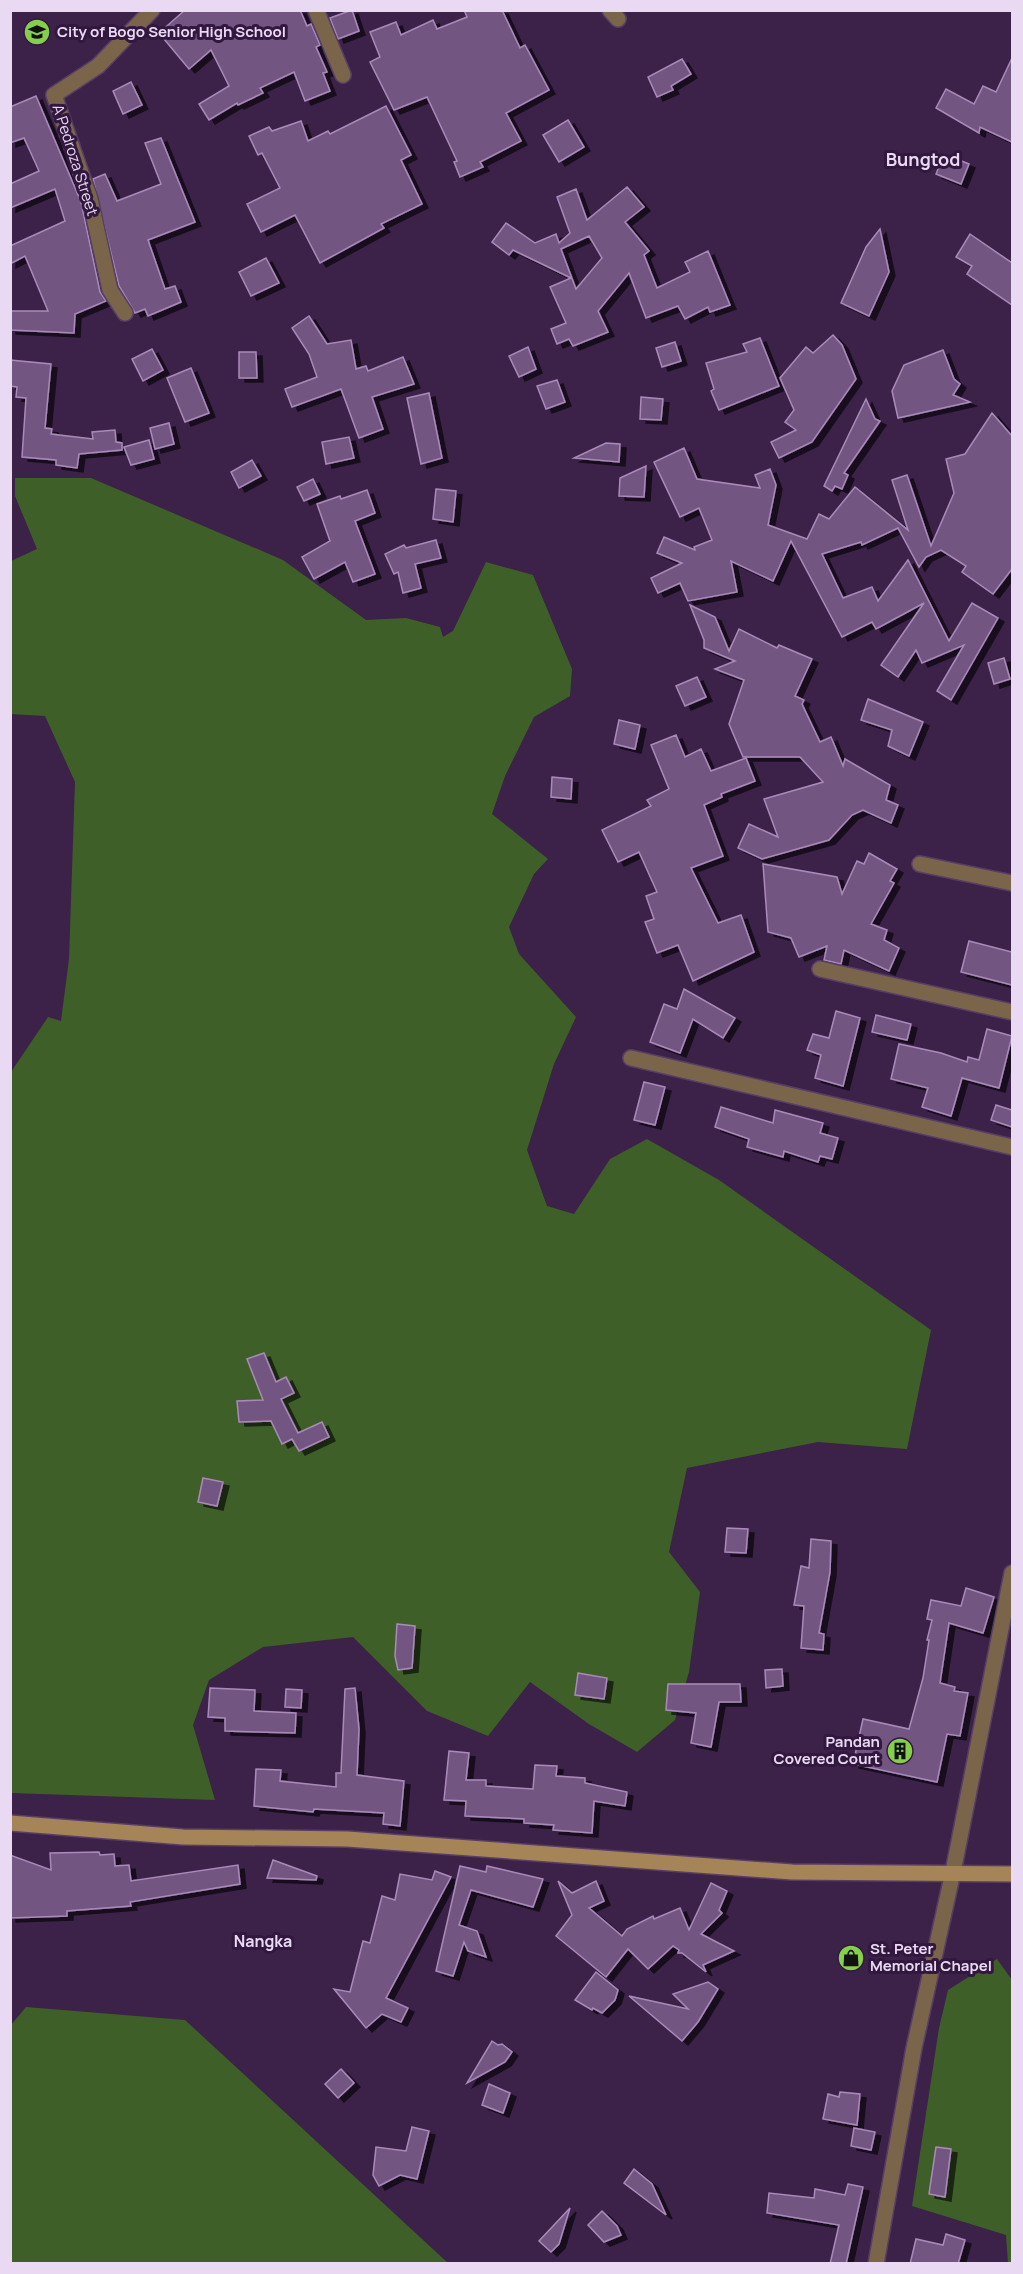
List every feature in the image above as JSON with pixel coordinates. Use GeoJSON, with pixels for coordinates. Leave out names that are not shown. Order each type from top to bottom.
{"type":"FeatureCollection","features":[{"type":"Feature","properties":{"kind":"main road"},"geometry":{"type":"LineString","coordinates":[[10,1823],[183,1837],[347,1839],[770,1871],[1012,1874]]}},
{"type":"Feature","properties":{"kind":"street","name":"A Pedroza Street"},"geometry":{"type":"LineString","coordinates":[[125,313],[111,290],[90,199],[54,95],[98,66],[152,10]]}},
{"type":"Feature","properties":{"kind":"street"},"geometry":{"type":"LineString","coordinates":[[316,10],[342,75]]}},
{"type":"Feature","properties":{"kind":"street"},"geometry":{"type":"LineString","coordinates":[[920,864],[1012,883]]}},
{"type":"Feature","properties":{"kind":"street"},"geometry":{"type":"LineString","coordinates":[[820,969],[1012,1012]]}},
{"type":"Feature","properties":{"kind":"street"},"geometry":{"type":"LineString","coordinates":[[631,1058],[1012,1147]]}},
{"type":"Feature","properties":{"kind":"street"},"geometry":{"type":"LineString","coordinates":[[876,2264],[914,2048],[953,1872],[1012,1572]]}},
{"type":"Feature","properties":{"kind":"green space"},"geometry":{"type":"Polygon","coordinates":[[[15,478],[91,478],[283,560],[366,620],[406,618],[440,627],[443,637],[453,631],[486,562],[533,575],[572,669],[570,696],[534,717],[505,776],[492,814],[548,859],[534,874],[509,927],[519,954],[576,1017],[554,1064],[527,1150],[547,1206],[574,1214],[610,1159],[647,1139],[719,1180],[931,1330],[907,1449],[818,1442],[687,1468],[669,1552],[700,1592],[689,1672],[675,1720],[637,1752],[589,1724],[530,1682],[488,1736],[427,1711],[353,1637],[263,1647],[209,1680],[193,1725],[215,1800],[11,1793],[11,1072],[48,1017],[61,1021],[69,959],[75,782],[45,716],[11,714],[11,561],[37,549],[15,496],[15,478]]]}},
{"type":"Feature","properties":{"kind":"green space"},"geometry":{"type":"Polygon","coordinates":[[[997,1959],[1012,1980],[1012,2263],[1008,2263],[1006,2235],[912,2206],[939,2028],[948,1990],[997,1959]]]}},
{"type":"Feature","properties":{"kind":"green space"},"geometry":{"type":"Polygon","coordinates":[[[26,2007],[185,2020],[448,2263],[11,2263],[11,2025],[26,2007]]]}},
{"type":"Feature","properties":{"kind":"building"},"geometry":{"type":"Polygon","coordinates":[[[185,10],[300,10],[307,26],[311,24],[320,45],[316,47],[327,72],[323,73],[330,91],[305,101],[294,72],[260,88],[263,93],[238,105],[237,103],[209,120],[199,104],[229,86],[211,50],[189,69],[159,33],[185,10]]]}},
{"type":"Feature","properties":{"kind":"building"},"geometry":{"type":"Polygon","coordinates":[[[352,10],[359,31],[338,39],[330,18],[352,10]]]}},
{"type":"Feature","properties":{"kind":"building"},"geometry":{"type":"Polygon","coordinates":[[[464,10],[502,10],[520,48],[525,45],[549,90],[506,113],[521,141],[480,162],[483,167],[460,177],[454,162],[457,161],[427,97],[394,110],[370,62],[380,57],[370,32],[396,22],[401,35],[433,20],[437,29],[467,17],[464,10]]]}},
{"type":"Feature","properties":{"kind":"building"},"geometry":{"type":"Polygon","coordinates":[[[1012,58],[1012,142],[980,127],[979,133],[936,108],[946,89],[974,104],[983,86],[996,92],[1012,58]]]}},
{"type":"Feature","properties":{"kind":"building"},"geometry":{"type":"Polygon","coordinates":[[[682,59],[691,74],[671,86],[673,90],[657,97],[648,77],[682,59]]]}},
{"type":"Feature","properties":{"kind":"building"},"geometry":{"type":"Polygon","coordinates":[[[131,82],[142,105],[123,114],[113,91],[131,82]]]}},
{"type":"Feature","properties":{"kind":"building"},"geometry":{"type":"Polygon","coordinates":[[[36,96],[81,202],[100,292],[106,301],[75,314],[74,333],[10,330],[10,311],[48,311],[25,256],[10,264],[10,246],[65,221],[55,189],[10,208],[10,184],[39,171],[24,138],[10,143],[10,107],[36,96]]]}},
{"type":"Feature","properties":{"kind":"building"},"geometry":{"type":"Polygon","coordinates":[[[386,106],[411,155],[401,160],[422,204],[381,224],[384,228],[320,263],[295,215],[261,232],[247,204],[280,188],[262,153],[258,155],[249,136],[269,127],[272,131],[301,121],[308,141],[328,131],[330,134],[386,106]]]}},
{"type":"Feature","properties":{"kind":"building"},"geometry":{"type":"Polygon","coordinates":[[[568,120],[584,147],[559,162],[543,135],[568,120]]]}},
{"type":"Feature","properties":{"kind":"building"},"geometry":{"type":"Polygon","coordinates":[[[161,138],[195,222],[148,240],[165,289],[175,286],[181,302],[148,316],[145,309],[135,313],[119,286],[93,179],[105,174],[117,201],[161,184],[145,143],[161,138]]]}},
{"type":"Feature","properties":{"kind":"building"},"geometry":{"type":"Polygon","coordinates":[[[944,154],[969,164],[961,184],[936,174],[944,154]]]}},
{"type":"Feature","properties":{"kind":"building"},"geometry":{"type":"Polygon","coordinates":[[[627,187],[644,207],[625,222],[649,251],[644,255],[657,288],[690,272],[685,262],[708,251],[730,305],[710,312],[708,307],[685,319],[678,306],[646,318],[629,273],[598,311],[608,332],[573,346],[569,339],[557,344],[551,329],[566,323],[550,287],[571,278],[513,250],[509,255],[492,242],[506,223],[535,243],[556,234],[559,243],[570,233],[557,197],[576,189],[587,220],[627,187]],[[589,236],[561,249],[576,289],[602,258],[589,236]]]}},
{"type":"Feature","properties":{"kind":"building"},"geometry":{"type":"Polygon","coordinates":[[[880,229],[889,272],[869,316],[841,303],[866,247],[880,229]]]}},
{"type":"Feature","properties":{"kind":"building"},"geometry":{"type":"Polygon","coordinates":[[[970,234],[1012,263],[1012,305],[967,274],[972,266],[956,257],[970,234]]]}},
{"type":"Feature","properties":{"kind":"building"},"geometry":{"type":"Polygon","coordinates":[[[266,258],[279,283],[251,296],[239,272],[266,258]]]}},
{"type":"Feature","properties":{"kind":"building"},"geometry":{"type":"Polygon","coordinates":[[[309,316],[327,344],[351,340],[356,369],[366,366],[368,371],[403,357],[414,384],[372,397],[383,429],[359,438],[341,389],[292,407],[285,389],[317,377],[309,354],[292,328],[309,316]]]}},
{"type":"Feature","properties":{"kind":"building"},"geometry":{"type":"Polygon","coordinates":[[[833,335],[842,345],[856,379],[812,442],[779,458],[771,442],[796,430],[785,422],[794,410],[780,378],[806,347],[813,353],[833,335]]]}},
{"type":"Feature","properties":{"kind":"building"},"geometry":{"type":"Polygon","coordinates":[[[760,338],[779,386],[719,410],[711,391],[714,389],[706,363],[747,352],[743,344],[760,338]]]}},
{"type":"Feature","properties":{"kind":"building"},"geometry":{"type":"Polygon","coordinates":[[[675,342],[681,361],[662,367],[656,348],[675,342]]]}},
{"type":"Feature","properties":{"kind":"building"},"geometry":{"type":"Polygon","coordinates":[[[528,347],[536,369],[519,377],[509,356],[528,347]]]}},
{"type":"Feature","properties":{"kind":"building"},"geometry":{"type":"Polygon","coordinates":[[[152,349],[163,370],[143,381],[132,359],[152,349]]]}},
{"type":"Feature","properties":{"kind":"building"},"geometry":{"type":"Polygon","coordinates":[[[943,350],[954,379],[960,384],[953,395],[970,402],[898,418],[892,391],[904,365],[943,350]]]}},
{"type":"Feature","properties":{"kind":"building"},"geometry":{"type":"Polygon","coordinates":[[[239,352],[256,352],[257,378],[239,378],[239,352]]]}},
{"type":"Feature","properties":{"kind":"building"},"geometry":{"type":"Polygon","coordinates":[[[10,360],[51,364],[45,428],[52,429],[51,434],[93,439],[92,432],[115,430],[116,442],[122,443],[122,450],[79,454],[77,468],[56,465],[56,460],[22,457],[26,398],[16,397],[17,387],[10,386],[10,360]]]}},
{"type":"Feature","properties":{"kind":"building"},"geometry":{"type":"Polygon","coordinates":[[[191,368],[209,413],[185,422],[167,378],[191,368]]]}},
{"type":"Feature","properties":{"kind":"building"},"geometry":{"type":"Polygon","coordinates":[[[557,380],[565,402],[546,409],[537,386],[557,380]]]}},
{"type":"Feature","properties":{"kind":"building"},"geometry":{"type":"Polygon","coordinates":[[[429,393],[442,458],[421,464],[407,398],[429,393]]]}},
{"type":"Feature","properties":{"kind":"building"},"geometry":{"type":"Polygon","coordinates":[[[641,397],[663,399],[661,420],[640,419],[641,397]]]}},
{"type":"Feature","properties":{"kind":"building"},"geometry":{"type":"Polygon","coordinates":[[[866,399],[875,419],[880,421],[844,473],[848,475],[842,489],[835,486],[832,491],[824,486],[866,399]]]}},
{"type":"Feature","properties":{"kind":"building"},"geometry":{"type":"Polygon","coordinates":[[[992,413],[1012,436],[1012,569],[993,594],[962,572],[966,566],[941,550],[926,557],[919,567],[898,528],[862,545],[861,542],[822,554],[843,598],[872,587],[878,601],[908,560],[949,641],[972,603],[998,618],[951,700],[937,691],[964,645],[922,663],[916,650],[898,677],[881,665],[924,603],[876,629],[872,622],[842,637],[791,541],[773,581],[731,561],[737,592],[688,601],[680,583],[658,593],[651,578],[682,563],[657,553],[664,537],[695,550],[694,547],[712,540],[699,508],[680,517],[654,462],[684,448],[697,479],[760,488],[755,475],[770,469],[776,485],[768,525],[807,539],[819,514],[829,519],[855,487],[908,530],[892,480],[907,475],[931,546],[954,493],[946,459],[965,454],[992,413]]]}},
{"type":"Feature","properties":{"kind":"building"},"geometry":{"type":"Polygon","coordinates":[[[169,423],[174,444],[155,449],[150,428],[169,423]]]}},
{"type":"Feature","properties":{"kind":"building"},"geometry":{"type":"Polygon","coordinates":[[[349,437],[354,458],[326,464],[322,442],[349,437]]]}},
{"type":"Feature","properties":{"kind":"building"},"geometry":{"type":"Polygon","coordinates":[[[149,440],[154,459],[131,465],[124,447],[149,440]]]}},
{"type":"Feature","properties":{"kind":"building"},"geometry":{"type":"Polygon","coordinates":[[[606,443],[620,444],[619,462],[574,458],[606,443]]]}},
{"type":"Feature","properties":{"kind":"building"},"geometry":{"type":"Polygon","coordinates":[[[252,460],[261,476],[239,488],[231,472],[252,460]]]}},
{"type":"Feature","properties":{"kind":"building"},"geometry":{"type":"Polygon","coordinates":[[[646,466],[644,497],[619,496],[620,478],[646,466]]]}},
{"type":"Feature","properties":{"kind":"building"},"geometry":{"type":"Polygon","coordinates":[[[313,479],[320,494],[304,501],[297,487],[313,479]]]}},
{"type":"Feature","properties":{"kind":"building"},"geometry":{"type":"Polygon","coordinates":[[[436,489],[456,491],[453,522],[433,519],[436,489]]]}},
{"type":"Feature","properties":{"kind":"building"},"geometry":{"type":"Polygon","coordinates":[[[367,490],[375,513],[355,521],[375,574],[353,582],[345,562],[314,579],[302,557],[330,541],[317,504],[367,490]]]}},
{"type":"Feature","properties":{"kind":"building"},"geometry":{"type":"Polygon","coordinates":[[[436,540],[441,558],[415,564],[421,588],[403,593],[398,572],[394,574],[385,554],[404,545],[406,548],[436,540]]]}},
{"type":"Feature","properties":{"kind":"building"},"geometry":{"type":"Polygon","coordinates":[[[690,605],[715,617],[729,651],[739,629],[777,648],[779,645],[812,659],[795,696],[804,700],[802,704],[820,742],[831,737],[843,766],[845,759],[890,785],[886,800],[898,805],[891,823],[863,810],[852,815],[829,840],[762,859],[738,848],[749,824],[778,837],[764,799],[823,782],[800,757],[743,757],[729,724],[744,680],[715,669],[735,661],[704,648],[704,640],[690,605]]]}},
{"type":"Feature","properties":{"kind":"building"},"geometry":{"type":"Polygon","coordinates":[[[1004,658],[1010,679],[994,684],[988,663],[1004,658]]]}},
{"type":"Feature","properties":{"kind":"building"},"geometry":{"type":"Polygon","coordinates":[[[697,677],[706,697],[685,706],[676,686],[697,677]]]}},
{"type":"Feature","properties":{"kind":"building"},"geometry":{"type":"Polygon","coordinates":[[[868,699],[923,722],[909,756],[888,746],[892,730],[861,720],[868,699]]]}},
{"type":"Feature","properties":{"kind":"building"},"geometry":{"type":"Polygon","coordinates":[[[619,720],[640,725],[635,749],[614,744],[619,720]]]}},
{"type":"Feature","properties":{"kind":"building"},"geometry":{"type":"Polygon","coordinates":[[[676,735],[685,757],[701,749],[711,771],[746,758],[755,781],[721,794],[722,797],[704,805],[723,856],[691,868],[718,923],[741,915],[754,952],[693,981],[678,945],[657,953],[645,922],[654,919],[646,896],[657,892],[639,852],[618,862],[602,830],[651,806],[647,800],[669,789],[651,745],[676,735]]]}},
{"type":"Feature","properties":{"kind":"building"},"geometry":{"type":"Polygon","coordinates":[[[552,777],[572,779],[571,799],[551,797],[552,777]]]}},
{"type":"Feature","properties":{"kind":"building"},"geometry":{"type":"Polygon","coordinates":[[[869,853],[897,869],[890,881],[894,883],[871,924],[887,930],[884,940],[899,948],[889,971],[844,950],[841,964],[824,960],[827,946],[799,957],[791,938],[768,932],[763,864],[837,877],[842,894],[857,861],[864,864],[869,853]]]}},
{"type":"Feature","properties":{"kind":"building"},"geometry":{"type":"Polygon","coordinates":[[[969,941],[1012,952],[1012,985],[961,972],[969,941]]]}},
{"type":"Feature","properties":{"kind":"building"},"geometry":{"type":"Polygon","coordinates":[[[684,989],[735,1018],[723,1038],[693,1019],[680,1053],[650,1042],[664,1004],[677,1009],[684,989]]]}},
{"type":"Feature","properties":{"kind":"building"},"geometry":{"type":"Polygon","coordinates":[[[836,1011],[860,1018],[843,1086],[815,1078],[821,1055],[807,1050],[813,1034],[829,1038],[836,1011]]]}},
{"type":"Feature","properties":{"kind":"building"},"geometry":{"type":"Polygon","coordinates":[[[876,1015],[911,1024],[907,1040],[872,1032],[876,1015]]]}},
{"type":"Feature","properties":{"kind":"building"},"geometry":{"type":"Polygon","coordinates":[[[987,1029],[1012,1036],[999,1088],[962,1078],[951,1116],[922,1107],[928,1088],[891,1079],[899,1044],[941,1053],[967,1062],[968,1057],[979,1060],[987,1029]]]}},
{"type":"Feature","properties":{"kind":"building"},"geometry":{"type":"Polygon","coordinates":[[[644,1082],[665,1087],[655,1125],[634,1120],[644,1082]]]}},
{"type":"Feature","properties":{"kind":"building"},"geometry":{"type":"Polygon","coordinates":[[[996,1105],[1012,1110],[1012,1127],[991,1120],[996,1105]]]}},
{"type":"Feature","properties":{"kind":"building"},"geometry":{"type":"Polygon","coordinates":[[[721,1107],[773,1123],[775,1110],[823,1123],[820,1133],[838,1138],[832,1159],[820,1156],[818,1162],[784,1151],[783,1157],[747,1147],[749,1139],[715,1127],[721,1107]]]}},
{"type":"Feature","properties":{"kind":"building"},"geometry":{"type":"Polygon","coordinates":[[[264,1353],[276,1382],[286,1377],[294,1393],[281,1399],[298,1433],[322,1422],[329,1437],[299,1451],[292,1439],[282,1444],[271,1421],[239,1422],[237,1401],[263,1400],[247,1359],[264,1353]]]}},
{"type":"Feature","properties":{"kind":"building"},"geometry":{"type":"Polygon","coordinates":[[[203,1478],[223,1482],[217,1506],[198,1502],[203,1478]]]}},
{"type":"Feature","properties":{"kind":"building"},"geometry":{"type":"Polygon","coordinates":[[[727,1528],[748,1529],[746,1553],[725,1552],[727,1528]]]}},
{"type":"Feature","properties":{"kind":"building"},"geometry":{"type":"Polygon","coordinates":[[[811,1539],[831,1541],[830,1572],[819,1633],[824,1634],[823,1650],[801,1648],[804,1606],[794,1605],[801,1566],[809,1568],[811,1539]]]}},
{"type":"Feature","properties":{"kind":"building"},"geometry":{"type":"Polygon","coordinates":[[[966,1588],[994,1597],[983,1633],[949,1623],[940,1683],[955,1687],[954,1691],[968,1693],[960,1736],[947,1734],[937,1782],[853,1764],[863,1719],[909,1729],[923,1678],[929,1640],[927,1640],[932,1620],[927,1619],[931,1600],[961,1606],[966,1588]]]}},
{"type":"Feature","properties":{"kind":"building"},"geometry":{"type":"Polygon","coordinates":[[[397,1624],[415,1626],[412,1668],[398,1670],[395,1656],[397,1624]]]}},
{"type":"Feature","properties":{"kind":"building"},"geometry":{"type":"Polygon","coordinates":[[[782,1669],[783,1686],[766,1688],[765,1670],[782,1669]]]}},
{"type":"Feature","properties":{"kind":"building"},"geometry":{"type":"Polygon","coordinates":[[[578,1673],[607,1678],[604,1699],[575,1695],[578,1673]]]}},
{"type":"Feature","properties":{"kind":"building"},"geometry":{"type":"Polygon","coordinates":[[[668,1684],[740,1684],[741,1702],[719,1702],[711,1747],[691,1743],[696,1713],[666,1710],[668,1684]]]}},
{"type":"Feature","properties":{"kind":"building"},"geometry":{"type":"Polygon","coordinates":[[[210,1688],[255,1690],[254,1711],[296,1713],[295,1733],[225,1731],[225,1718],[208,1717],[210,1688]]]}},
{"type":"Feature","properties":{"kind":"building"},"geometry":{"type":"Polygon","coordinates":[[[355,1688],[359,1729],[357,1775],[404,1781],[400,1826],[383,1824],[384,1813],[314,1809],[313,1812],[254,1806],[256,1769],[281,1770],[280,1781],[336,1787],[336,1773],[341,1773],[345,1689],[355,1688]]]}},
{"type":"Feature","properties":{"kind":"building"},"geometry":{"type":"Polygon","coordinates":[[[286,1689],[302,1690],[301,1708],[285,1707],[286,1689]]]}},
{"type":"Feature","properties":{"kind":"building"},"geometry":{"type":"Polygon","coordinates":[[[449,1751],[469,1753],[466,1780],[486,1780],[486,1786],[533,1789],[535,1765],[557,1766],[556,1776],[585,1778],[585,1783],[627,1792],[625,1806],[594,1801],[592,1833],[553,1830],[554,1825],[524,1823],[524,1819],[465,1816],[466,1801],[444,1800],[449,1751]]]}},
{"type":"Feature","properties":{"kind":"building"},"geometry":{"type":"Polygon","coordinates":[[[99,1852],[100,1855],[114,1854],[115,1866],[129,1865],[131,1881],[238,1865],[240,1884],[130,1902],[131,1906],[67,1911],[67,1916],[10,1918],[10,1855],[51,1870],[50,1853],[99,1852]]]}},
{"type":"Feature","properties":{"kind":"building"},"geometry":{"type":"Polygon","coordinates":[[[273,1860],[317,1876],[316,1880],[267,1878],[273,1860]]]}},
{"type":"Feature","properties":{"kind":"building"},"geometry":{"type":"Polygon","coordinates":[[[460,1866],[486,1872],[487,1866],[543,1879],[533,1907],[471,1890],[459,1925],[477,1931],[486,1957],[468,1951],[464,1942],[453,1976],[436,1971],[460,1866]]]}},
{"type":"Feature","properties":{"kind":"building"},"geometry":{"type":"Polygon","coordinates":[[[435,1871],[451,1877],[386,1998],[408,2008],[401,2022],[382,2014],[366,2028],[334,1989],[350,1992],[363,1941],[370,1943],[382,1896],[395,1900],[400,1874],[432,1880],[435,1871]]]}},
{"type":"Feature","properties":{"kind":"building"},"geometry":{"type":"Polygon","coordinates":[[[558,1881],[572,1893],[596,1881],[604,1901],[589,1908],[622,1936],[627,1929],[653,1916],[654,1919],[680,1908],[689,1930],[711,1883],[727,1891],[719,1910],[722,1913],[701,1934],[734,1951],[703,1965],[706,1972],[682,1953],[678,1953],[679,1950],[673,1946],[648,1969],[628,1949],[606,1977],[556,1936],[572,1915],[558,1881]]]}},
{"type":"Feature","properties":{"kind":"building"},"geometry":{"type":"Polygon","coordinates":[[[596,1972],[618,1990],[615,2000],[602,2013],[575,2000],[596,1972]]]}},
{"type":"Feature","properties":{"kind":"building"},"geometry":{"type":"Polygon","coordinates":[[[708,1982],[718,1989],[698,2022],[682,2041],[629,1996],[688,2009],[673,1994],[708,1982]]]}},
{"type":"Feature","properties":{"kind":"building"},"geometry":{"type":"Polygon","coordinates":[[[492,2041],[498,2045],[502,2044],[512,2052],[505,2062],[467,2083],[492,2041]]]}},
{"type":"Feature","properties":{"kind":"building"},"geometry":{"type":"Polygon","coordinates":[[[341,2069],[354,2083],[338,2098],[325,2084],[341,2069]]]}},
{"type":"Feature","properties":{"kind":"building"},"geometry":{"type":"Polygon","coordinates":[[[489,2084],[510,2093],[503,2113],[482,2105],[489,2084]]]}},
{"type":"Feature","properties":{"kind":"building"},"geometry":{"type":"Polygon","coordinates":[[[840,2092],[860,2094],[857,2125],[823,2119],[828,2094],[839,2097],[840,2092]]]}},
{"type":"Feature","properties":{"kind":"building"},"geometry":{"type":"Polygon","coordinates":[[[412,2127],[429,2131],[417,2179],[400,2175],[379,2186],[373,2175],[376,2147],[406,2151],[412,2127]]]}},
{"type":"Feature","properties":{"kind":"building"},"geometry":{"type":"Polygon","coordinates":[[[854,2128],[875,2132],[871,2150],[851,2146],[854,2128]]]}},
{"type":"Feature","properties":{"kind":"building"},"geometry":{"type":"Polygon","coordinates":[[[936,2147],[951,2149],[945,2197],[929,2194],[936,2147]]]}},
{"type":"Feature","properties":{"kind":"building"},"geometry":{"type":"Polygon","coordinates":[[[634,2169],[652,2184],[666,2215],[624,2183],[634,2169]]]}},
{"type":"Feature","properties":{"kind":"building"},"geometry":{"type":"Polygon","coordinates":[[[848,2184],[863,2187],[846,2264],[830,2264],[839,2225],[767,2213],[769,2193],[814,2198],[815,2189],[845,2195],[848,2184]]]}},
{"type":"Feature","properties":{"kind":"building"},"geometry":{"type":"Polygon","coordinates":[[[570,2208],[559,2244],[551,2252],[539,2241],[570,2208]]]}},
{"type":"Feature","properties":{"kind":"building"},"geometry":{"type":"Polygon","coordinates":[[[602,2211],[617,2226],[621,2235],[604,2242],[588,2225],[602,2211]]]}},
{"type":"Feature","properties":{"kind":"building"},"geometry":{"type":"Polygon","coordinates":[[[946,2234],[965,2240],[958,2264],[910,2264],[916,2239],[943,2245],[946,2234]]]}},
{"type":"Feature","properties":{"kind":"place","name":"City of Bogo Senior High School"},"geometry":{"type":"Point","coordinates":[37,32]}},
{"type":"Feature","properties":{"kind":"place","name":"Pandan Covered Court"},"geometry":{"type":"Point","coordinates":[900,1751]}},
{"type":"Feature","properties":{"kind":"place","name":"St. Peter Memorial Chapel"},"geometry":{"type":"Point","coordinates":[851,1958]}},
{"type":"Feature","properties":{"kind":"district","name":"Bungtod"},"geometry":{"type":"Point","coordinates":[923,160]}},
{"type":"Feature","properties":{"kind":"district","name":"Nangka"},"geometry":{"type":"Point","coordinates":[263,1941]}}]}
